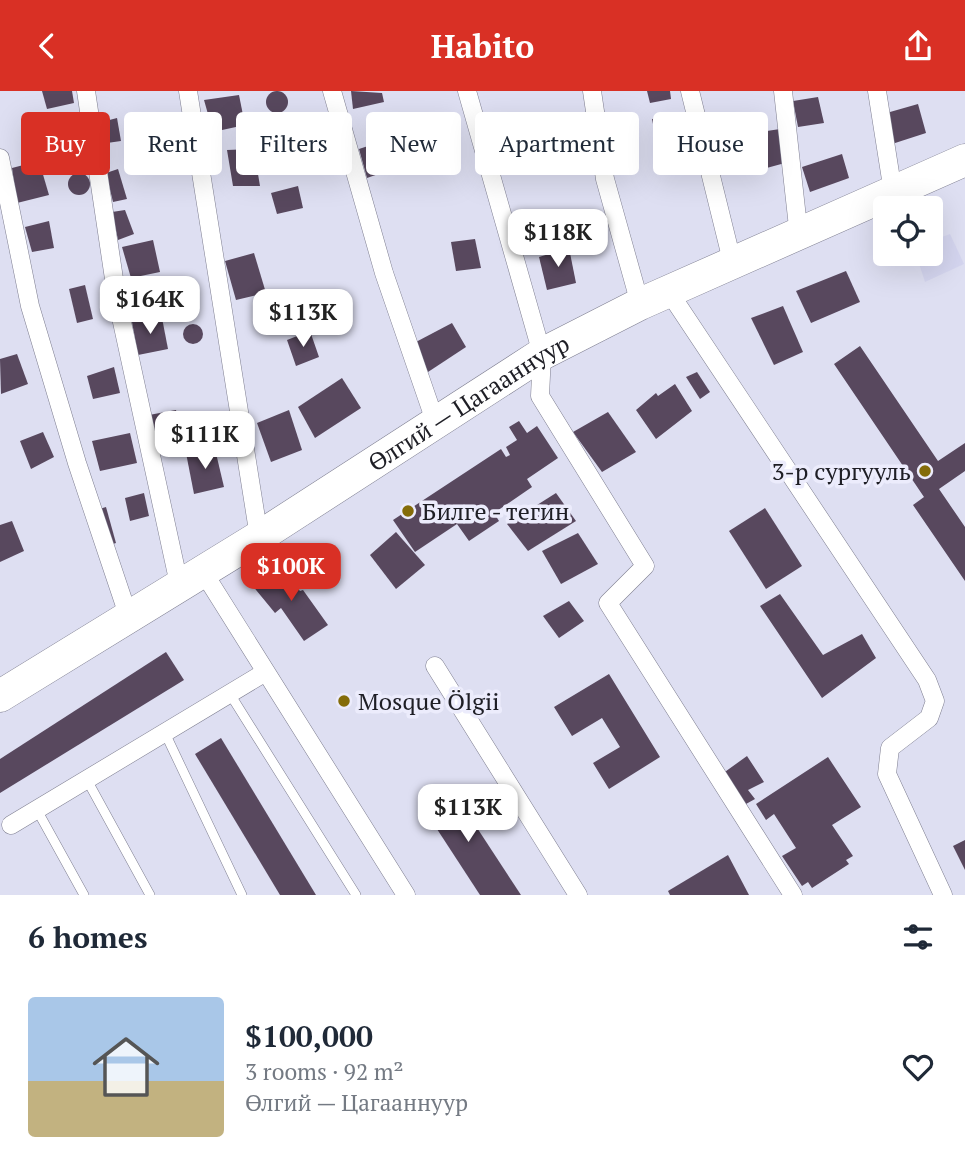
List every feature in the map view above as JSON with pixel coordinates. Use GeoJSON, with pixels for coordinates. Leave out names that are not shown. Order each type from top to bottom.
{"type":"FeatureCollection","features":[{"type":"Feature","properties":{"kind":"highway","name":"Өлгий — Цагааннуур"},"geometry":{"type":"LineString","coordinates":[[0,696],[258,537],[542,354],[732,261],[799,236],[965,160]]}},
{"type":"Feature","properties":{"kind":"street"},"geometry":{"type":"LineString","coordinates":[[86,91],[117,299],[190,577],[264,673],[406,895]]}},
{"type":"Feature","properties":{"kind":"street"},"geometry":{"type":"LineString","coordinates":[[188,91],[258,537]]}},
{"type":"Feature","properties":{"kind":"street"},"geometry":{"type":"LineString","coordinates":[[332,91],[384,273],[435,421]]}},
{"type":"Feature","properties":{"kind":"street"},"geometry":{"type":"LineString","coordinates":[[467,91],[542,354],[540,396],[645,566],[608,603],[793,895]]}},
{"type":"Feature","properties":{"kind":"street"},"geometry":{"type":"LineString","coordinates":[[592,91],[605,179],[640,304]]}},
{"type":"Feature","properties":{"kind":"street"},"geometry":{"type":"LineString","coordinates":[[690,91],[732,261]]}},
{"type":"Feature","properties":{"kind":"street"},"geometry":{"type":"LineString","coordinates":[[783,91],[799,236]]}},
{"type":"Feature","properties":{"kind":"street"},"geometry":{"type":"LineString","coordinates":[[877,91],[893,192]]}},
{"type":"Feature","properties":{"kind":"street"},"geometry":{"type":"LineString","coordinates":[[0,158],[30,306],[77,463],[128,615]]}},
{"type":"Feature","properties":{"kind":"street"},"geometry":{"type":"LineString","coordinates":[[670,292],[927,680],[935,701],[929,718],[890,748],[887,774],[943,895]]}},
{"type":"Feature","properties":{"kind":"street"},"geometry":{"type":"LineString","coordinates":[[435,666],[578,895]]}},
{"type":"Feature","properties":{"kind":"street"},"geometry":{"type":"LineString","coordinates":[[11,825],[264,673]]}},
{"type":"Feature","properties":{"kind":"lane"},"geometry":{"type":"LineString","coordinates":[[230,694],[356,895]]}},
{"type":"Feature","properties":{"kind":"lane"},"geometry":{"type":"LineString","coordinates":[[166,733],[242,895]]}},
{"type":"Feature","properties":{"kind":"lane"},"geometry":{"type":"LineString","coordinates":[[87,780],[150,895]]}},
{"type":"Feature","properties":{"kind":"lane"},"geometry":{"type":"LineString","coordinates":[[37,810],[83,895]]}},
{"type":"Feature","properties":{"kind":"shaded area"},"geometry":{"type":"Polygon","coordinates":[[[950,234],[964,264],[925,282],[920,266],[943,266],[943,237],[950,234]]]}},
{"type":"Feature","properties":{"kind":"building"},"geometry":{"type":"Polygon","coordinates":[[[42,91],[72,91],[74,103],[47,109],[42,91]]]}},
{"type":"Feature","properties":{"kind":"building"},"geometry":{"type":"Polygon","coordinates":[[[277,91],[285,94],[285,110],[269,110],[266,102],[269,94],[277,91]]]}},
{"type":"Feature","properties":{"kind":"building"},"geometry":{"type":"Polygon","coordinates":[[[351,91],[382,93],[384,102],[353,109],[351,91]]]}},
{"type":"Feature","properties":{"kind":"building"},"geometry":{"type":"Polygon","coordinates":[[[647,91],[670,91],[671,99],[650,103],[647,91]]]}},
{"type":"Feature","properties":{"kind":"building"},"geometry":{"type":"Polygon","coordinates":[[[239,95],[242,112],[236,112],[236,127],[222,130],[222,112],[207,112],[204,100],[239,95]]]}},
{"type":"Feature","properties":{"kind":"building"},"geometry":{"type":"Polygon","coordinates":[[[818,97],[824,123],[798,127],[793,101],[818,97]]]}},
{"type":"Feature","properties":{"kind":"building"},"geometry":{"type":"Polygon","coordinates":[[[918,104],[926,133],[892,144],[883,114],[918,104]]]}},
{"type":"Feature","properties":{"kind":"building"},"geometry":{"type":"Polygon","coordinates":[[[117,118],[121,141],[110,143],[110,120],[117,118]]]}},
{"type":"Feature","properties":{"kind":"building"},"geometry":{"type":"Polygon","coordinates":[[[780,129],[785,163],[768,168],[768,131],[780,129]]]}},
{"type":"Feature","properties":{"kind":"building"},"geometry":{"type":"Polygon","coordinates":[[[366,147],[366,174],[359,149],[366,147]]]}},
{"type":"Feature","properties":{"kind":"building"},"geometry":{"type":"Polygon","coordinates":[[[227,150],[236,150],[236,175],[258,175],[260,186],[233,186],[227,150]]]}},
{"type":"Feature","properties":{"kind":"building"},"geometry":{"type":"Polygon","coordinates":[[[842,154],[849,178],[810,192],[802,167],[842,154]]]}},
{"type":"Feature","properties":{"kind":"building"},"geometry":{"type":"Polygon","coordinates":[[[21,166],[21,175],[43,175],[49,195],[17,203],[12,168],[21,166]]]}},
{"type":"Feature","properties":{"kind":"building"},"geometry":{"type":"Polygon","coordinates":[[[118,169],[127,199],[113,202],[106,175],[110,175],[110,172],[118,169]]]}},
{"type":"Feature","properties":{"kind":"building"},"geometry":{"type":"Polygon","coordinates":[[[72,175],[86,175],[90,180],[90,188],[83,195],[75,195],[68,188],[68,180],[72,175]]]}},
{"type":"Feature","properties":{"kind":"building"},"geometry":{"type":"Polygon","coordinates":[[[298,186],[303,208],[277,214],[271,193],[298,186]]]}},
{"type":"Feature","properties":{"kind":"building"},"geometry":{"type":"Polygon","coordinates":[[[125,210],[134,234],[118,240],[112,212],[125,210]]]}},
{"type":"Feature","properties":{"kind":"building"},"geometry":{"type":"Polygon","coordinates":[[[49,221],[54,248],[32,252],[25,227],[49,221]]]}},
{"type":"Feature","properties":{"kind":"building"},"geometry":{"type":"Polygon","coordinates":[[[475,239],[481,268],[456,271],[451,242],[475,239]]]}},
{"type":"Feature","properties":{"kind":"building"},"geometry":{"type":"Polygon","coordinates":[[[153,240],[160,272],[131,278],[122,247],[153,240]]]}},
{"type":"Feature","properties":{"kind":"building"},"geometry":{"type":"Polygon","coordinates":[[[569,248],[576,283],[547,290],[539,257],[569,248]]]}},
{"type":"Feature","properties":{"kind":"building"},"geometry":{"type":"Polygon","coordinates":[[[254,253],[266,293],[236,300],[225,261],[254,253]]]}},
{"type":"Feature","properties":{"kind":"building"},"geometry":{"type":"Polygon","coordinates":[[[846,271],[860,302],[811,323],[796,291],[846,271]]]}},
{"type":"Feature","properties":{"kind":"building"},"geometry":{"type":"Polygon","coordinates":[[[85,285],[93,319],[77,323],[69,289],[85,285]]]}},
{"type":"Feature","properties":{"kind":"building"},"geometry":{"type":"Polygon","coordinates":[[[308,295],[317,323],[291,332],[286,319],[293,314],[288,301],[308,295]]]}},
{"type":"Feature","properties":{"kind":"building"},"geometry":{"type":"Polygon","coordinates":[[[783,306],[803,352],[774,365],[751,318],[783,306]]]}},
{"type":"Feature","properties":{"kind":"building"},"geometry":{"type":"Polygon","coordinates":[[[162,318],[168,349],[138,355],[132,322],[162,318]]]}},
{"type":"Feature","properties":{"kind":"building"},"geometry":{"type":"Polygon","coordinates":[[[452,323],[466,347],[428,372],[414,343],[452,323]]]}},
{"type":"Feature","properties":{"kind":"building"},"geometry":{"type":"Polygon","coordinates":[[[193,324],[200,327],[203,334],[200,341],[193,344],[186,341],[183,334],[186,327],[193,324]]]}},
{"type":"Feature","properties":{"kind":"building"},"geometry":{"type":"Polygon","coordinates":[[[310,331],[319,357],[296,366],[287,340],[310,331]]]}},
{"type":"Feature","properties":{"kind":"building"},"geometry":{"type":"Polygon","coordinates":[[[860,346],[938,461],[965,443],[965,471],[939,489],[965,527],[965,581],[913,505],[924,497],[834,364],[860,346]]]}},
{"type":"Feature","properties":{"kind":"building"},"geometry":{"type":"Polygon","coordinates":[[[17,354],[28,384],[1,394],[0,359],[17,354]]]}},
{"type":"Feature","properties":{"kind":"building"},"geometry":{"type":"Polygon","coordinates":[[[114,367],[120,393],[93,399],[87,376],[114,367]]]}},
{"type":"Feature","properties":{"kind":"building"},"geometry":{"type":"Polygon","coordinates":[[[697,372],[710,392],[700,399],[686,377],[697,372]]]}},
{"type":"Feature","properties":{"kind":"building"},"geometry":{"type":"Polygon","coordinates":[[[342,378],[361,408],[315,438],[298,407],[342,378]]]}},
{"type":"Feature","properties":{"kind":"building"},"geometry":{"type":"Polygon","coordinates":[[[675,384],[692,411],[656,439],[636,410],[656,393],[658,396],[675,384]]]}},
{"type":"Feature","properties":{"kind":"building"},"geometry":{"type":"Polygon","coordinates":[[[176,410],[184,443],[154,452],[149,415],[176,410]]]}},
{"type":"Feature","properties":{"kind":"building"},"geometry":{"type":"Polygon","coordinates":[[[289,410],[302,450],[271,462],[257,423],[289,410]]]}},
{"type":"Feature","properties":{"kind":"building"},"geometry":{"type":"Polygon","coordinates":[[[608,412],[636,452],[602,472],[573,432],[608,412]]]}},
{"type":"Feature","properties":{"kind":"building"},"geometry":{"type":"Polygon","coordinates":[[[519,421],[527,433],[537,426],[558,458],[527,479],[532,487],[494,513],[499,521],[469,541],[457,524],[415,552],[393,520],[501,449],[506,457],[510,455],[506,447],[517,440],[509,427],[519,421]]]}},
{"type":"Feature","properties":{"kind":"building"},"geometry":{"type":"Polygon","coordinates":[[[43,432],[54,457],[31,469],[20,441],[43,432]]]}},
{"type":"Feature","properties":{"kind":"building"},"geometry":{"type":"Polygon","coordinates":[[[130,433],[137,463],[100,471],[92,441],[130,433]]]}},
{"type":"Feature","properties":{"kind":"building"},"geometry":{"type":"Polygon","coordinates":[[[215,449],[224,487],[194,494],[186,453],[215,449]]]}},
{"type":"Feature","properties":{"kind":"building"},"geometry":{"type":"Polygon","coordinates":[[[144,493],[149,516],[130,521],[125,498],[144,493]]]}},
{"type":"Feature","properties":{"kind":"building"},"geometry":{"type":"Polygon","coordinates":[[[556,493],[576,521],[528,551],[507,524],[556,493]]]}},
{"type":"Feature","properties":{"kind":"building"},"geometry":{"type":"Polygon","coordinates":[[[106,507],[116,543],[110,545],[96,510],[106,507]]]}},
{"type":"Feature","properties":{"kind":"building"},"geometry":{"type":"Polygon","coordinates":[[[765,508],[802,566],[766,589],[729,531],[765,508]]]}},
{"type":"Feature","properties":{"kind":"building"},"geometry":{"type":"Polygon","coordinates":[[[12,521],[24,551],[0,562],[0,525],[12,521]]]}},
{"type":"Feature","properties":{"kind":"building"},"geometry":{"type":"Polygon","coordinates":[[[396,532],[425,565],[396,589],[370,555],[396,532]]]}},
{"type":"Feature","properties":{"kind":"building"},"geometry":{"type":"Polygon","coordinates":[[[578,533],[598,564],[561,584],[542,551],[578,533]]]}},
{"type":"Feature","properties":{"kind":"building"},"geometry":{"type":"Polygon","coordinates":[[[279,567],[300,591],[303,590],[328,625],[304,641],[281,608],[275,613],[252,585],[279,567]]]}},
{"type":"Feature","properties":{"kind":"building"},"geometry":{"type":"Polygon","coordinates":[[[780,594],[823,655],[862,634],[876,658],[822,698],[760,606],[780,594]]]}},
{"type":"Feature","properties":{"kind":"building"},"geometry":{"type":"Polygon","coordinates":[[[569,601],[584,621],[559,638],[543,616],[569,601]]]}},
{"type":"Feature","properties":{"kind":"building"},"geometry":{"type":"Polygon","coordinates":[[[166,652],[184,680],[0,793],[0,759],[166,652]]]}},
{"type":"Feature","properties":{"kind":"building"},"geometry":{"type":"Polygon","coordinates":[[[609,674],[660,757],[609,789],[593,763],[620,747],[602,718],[572,736],[554,707],[609,674]]]}},
{"type":"Feature","properties":{"kind":"building"},"geometry":{"type":"Polygon","coordinates":[[[221,738],[316,895],[280,895],[195,754],[221,738]]]}},
{"type":"Feature","properties":{"kind":"building"},"geometry":{"type":"Polygon","coordinates":[[[747,756],[764,782],[748,790],[755,799],[746,804],[722,774],[747,756]]]}},
{"type":"Feature","properties":{"kind":"building"},"geometry":{"type":"Polygon","coordinates":[[[828,757],[861,807],[832,825],[853,856],[846,860],[849,864],[812,888],[808,882],[802,886],[782,856],[796,848],[774,814],[766,820],[756,804],[828,757]]]}},
{"type":"Feature","properties":{"kind":"building"},"geometry":{"type":"Polygon","coordinates":[[[449,785],[521,895],[480,895],[420,803],[449,785]]]}},
{"type":"Feature","properties":{"kind":"building"},"geometry":{"type":"Polygon","coordinates":[[[965,840],[965,870],[953,846],[965,840]]]}},
{"type":"Feature","properties":{"kind":"building"},"geometry":{"type":"Polygon","coordinates":[[[728,855],[749,895],[670,895],[668,891],[728,855]]]}},
{"type":"Feature","properties":{"kind":"place","name":"3-р сургууль"},"geometry":{"type":"Point","coordinates":[925,471]}},
{"type":"Feature","properties":{"kind":"place","name":"Билге - тегин"},"geometry":{"type":"Point","coordinates":[408,511]}},
{"type":"Feature","properties":{"kind":"place","name":"Mosque Ölgii"},"geometry":{"type":"Point","coordinates":[344,701]}}]}
